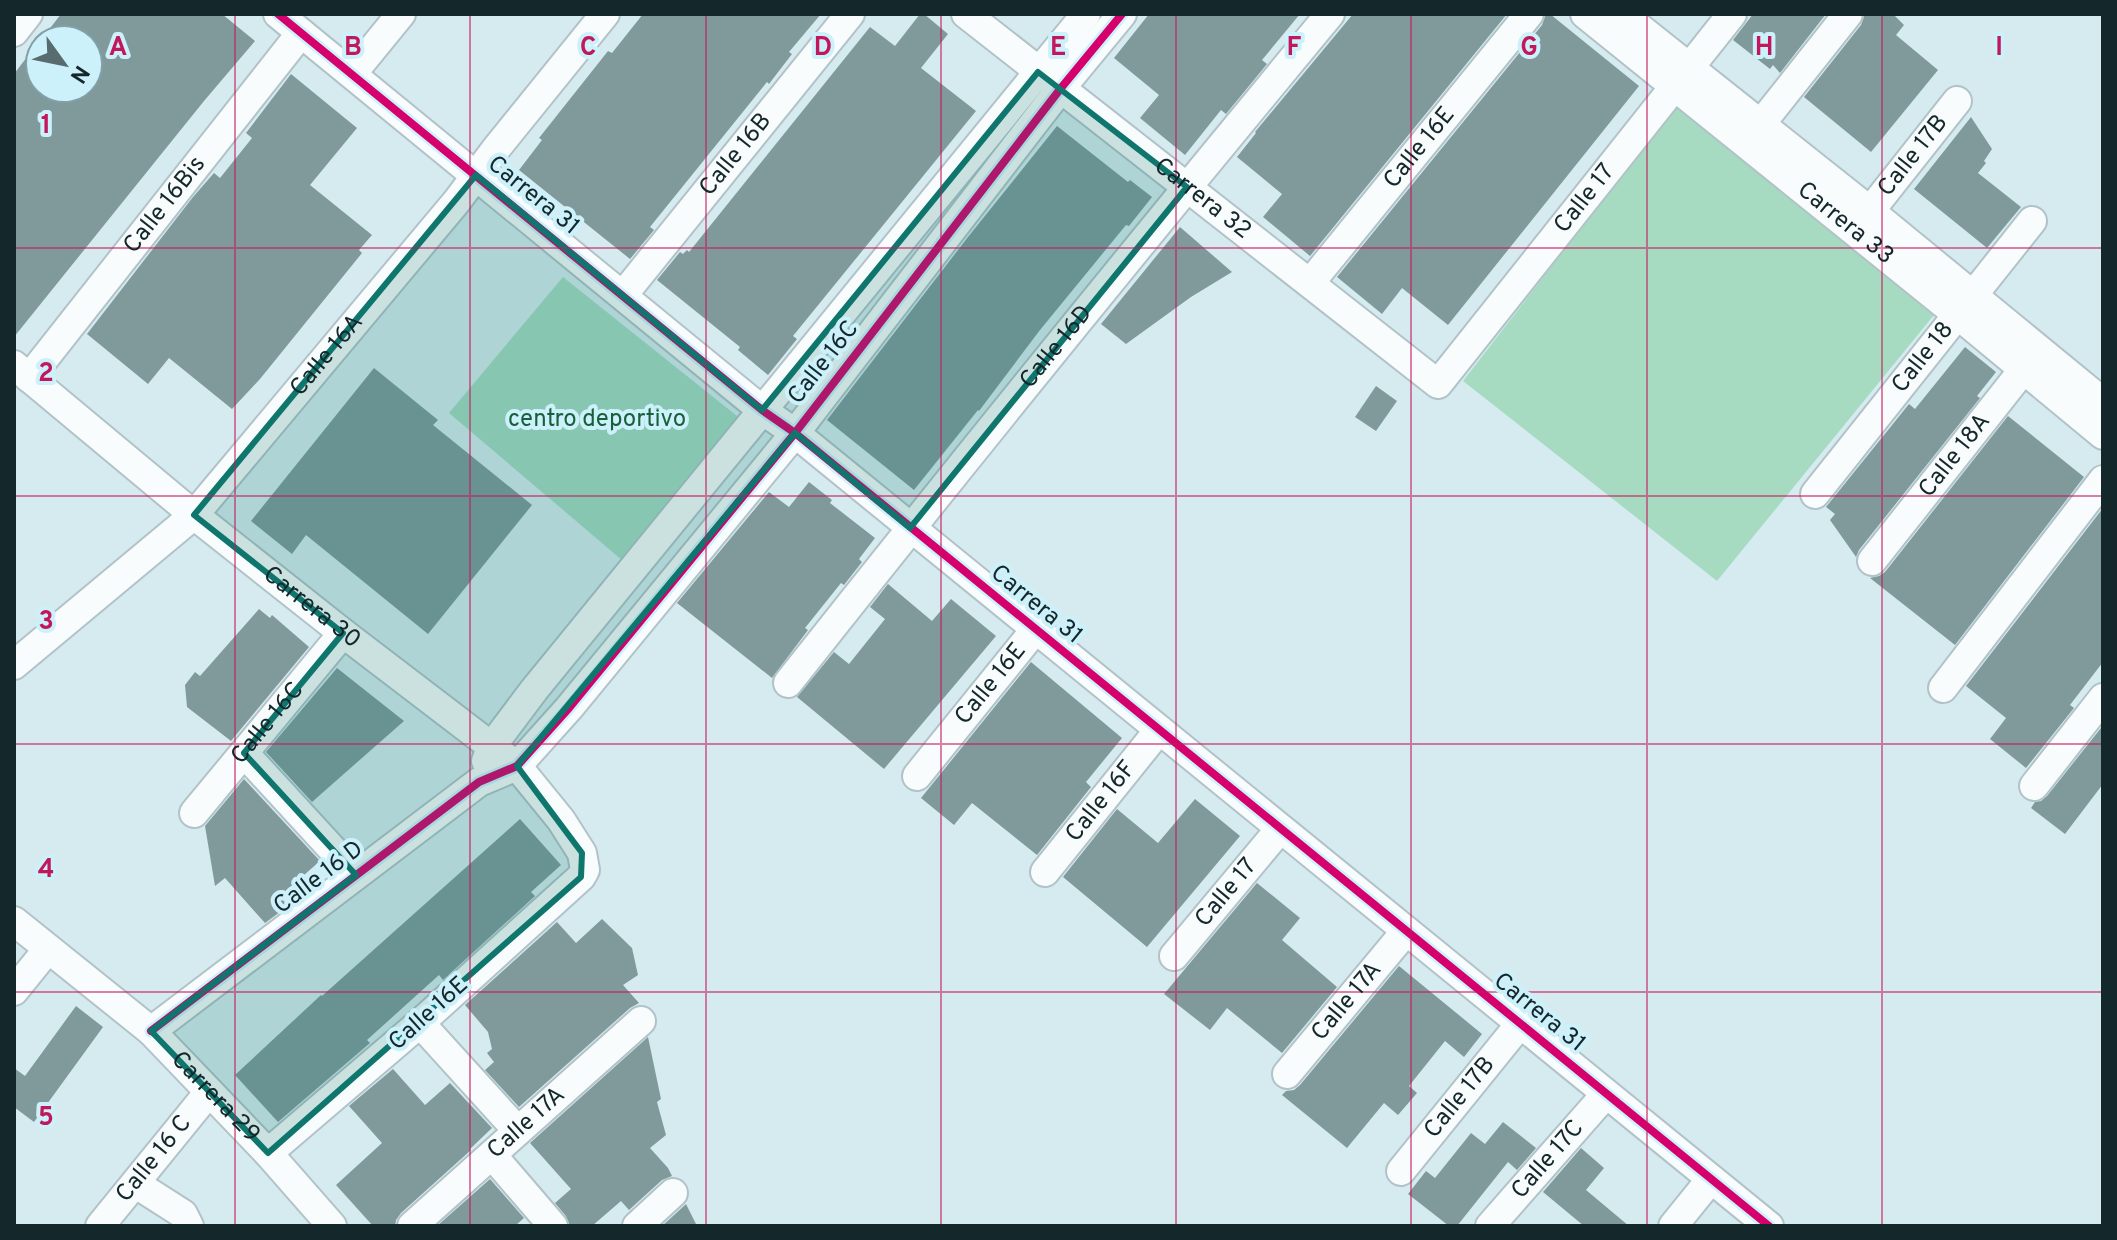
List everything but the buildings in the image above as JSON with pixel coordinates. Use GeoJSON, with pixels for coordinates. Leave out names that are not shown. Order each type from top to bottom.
{"type":"FeatureCollection","features":[{"type":"Feature","properties":{"kind":"street"},"geometry":{"type":"LineString","coordinates":[[14,32],[28,14]]}},
{"type":"Feature","properties":{"kind":"street","name":"Carrera 31"},"geometry":{"type":"LineString","coordinates":[[278,14],[1769,1226]]}},
{"type":"Feature","properties":{"kind":"street"},"geometry":{"type":"LineString","coordinates":[[352,74],[401,14]]}},
{"type":"Feature","properties":{"kind":"street","name":"Calle 16A"},"geometry":{"type":"LineString","coordinates":[[14,665],[194,515],[447,213],[605,14]]}},
{"type":"Feature","properties":{"kind":"street","name":"Calle 16B"},"geometry":{"type":"LineString","coordinates":[[623,295],[850,14]]}},
{"type":"Feature","properties":{"kind":"street","name":"Carrera 32"},"geometry":{"type":"LineString","coordinates":[[966,14],[1438,384]]}},
{"type":"Feature","properties":{"kind":"street","name":"Calle 16C"},"geometry":{"type":"LineString","coordinates":[[517,766],[569,708],[795,433],[1050,80],[1086,14]]}},
{"type":"Feature","properties":{"kind":"street","name":"Calle 16C"},"geometry":{"type":"LineString","coordinates":[[492,746],[762,410],[1050,80],[1122,14]]}},
{"type":"Feature","properties":{"kind":"street","name":"Calle 16D"},"geometry":{"type":"LineString","coordinates":[[788,683],[910,528],[1330,14]]}},
{"type":"Feature","properties":{"kind":"street","name":"Calle 16E"},"geometry":{"type":"LineString","coordinates":[[1310,283],[1529,14]]}},
{"type":"Feature","properties":{"kind":"street","name":"Carrera 33"},"geometry":{"type":"LineString","coordinates":[[1585,14],[1760,125],[1870,211],[1966,305]]}},
{"type":"Feature","properties":{"kind":"street","name":"Carrera 33"},"geometry":{"type":"LineString","coordinates":[[1622,14],[1681,77],[2031,360],[2103,435]]}},
{"type":"Feature","properties":{"kind":"street","name":"Calle 17"},"geometry":{"type":"LineString","coordinates":[[1438,384],[1732,14]]}},
{"type":"Feature","properties":{"kind":"street"},"geometry":{"type":"LineString","coordinates":[[1760,125],[1848,14]]}},
{"type":"Feature","properties":{"kind":"street","name":"Calle 16Bis"},"geometry":{"type":"LineString","coordinates":[[22,371],[301,33]]}},
{"type":"Feature","properties":{"kind":"street","name":"Calle 17B"},"geometry":{"type":"LineString","coordinates":[[1870,211],[1957,101]]}},
{"type":"Feature","properties":{"kind":"street","name":"Calle 18"},"geometry":{"type":"LineString","coordinates":[[1815,494],[2032,221]]}},
{"type":"Feature","properties":{"kind":"street","name":"Carrera 33"},"geometry":{"type":"LineString","coordinates":[[2031,360],[2103,402]]}},
{"type":"Feature","properties":{"kind":"street","name":"Calle 18A"},"geometry":{"type":"LineString","coordinates":[[1872,561],[2031,360]]}},
{"type":"Feature","properties":{"kind":"street","name":"Carrera 30"},"geometry":{"type":"LineString","coordinates":[[22,371],[194,515],[517,766],[561,820],[582,853],[585,870]]}},
{"type":"Feature","properties":{"kind":"street"},"geometry":{"type":"LineString","coordinates":[[1943,688],[2103,480]]}},
{"type":"Feature","properties":{"kind":"street","name":"Calle 16E"},"geometry":{"type":"LineString","coordinates":[[917,776],[1035,630]]}},
{"type":"Feature","properties":{"kind":"street","name":"Calle 16C"},"geometry":{"type":"LineString","coordinates":[[194,813],[343,633]]}},
{"type":"Feature","properties":{"kind":"street"},"geometry":{"type":"LineString","coordinates":[[2034,786],[2100,708]]}},
{"type":"Feature","properties":{"kind":"street","name":"Calle 16F"},"geometry":{"type":"LineString","coordinates":[[1045,872],[1159,730]]}},
{"type":"Feature","properties":{"kind":"street"},"geometry":{"type":"LineString","coordinates":[[479,782],[492,746]]}},
{"type":"Feature","properties":{"kind":"street"},"geometry":{"type":"LineString","coordinates":[[244,753],[356,875]]}},
{"type":"Feature","properties":{"kind":"street","name":"Calle 16 D"},"geometry":{"type":"LineString","coordinates":[[151,1031],[479,782],[517,766]]}},
{"type":"Feature","properties":{"kind":"street","name":"Calle 17"},"geometry":{"type":"LineString","coordinates":[[1174,956],[1280,829]]}},
{"type":"Feature","properties":{"kind":"street","name":"Calle 16E"},"geometry":{"type":"LineString","coordinates":[[268,1153],[420,1023],[581,877],[585,870]]}},
{"type":"Feature","properties":{"kind":"street","name":"Carrera 29"},"geometry":{"type":"LineString","coordinates":[[14,921],[151,1031],[268,1153],[332,1226]]}},
{"type":"Feature","properties":{"kind":"street","name":"Calle 17A"},"geometry":{"type":"LineString","coordinates":[[1287,1074],[1406,931]]}},
{"type":"Feature","properties":{"kind":"street"},"geometry":{"type":"LineString","coordinates":[[14,991],[48,949]]}},
{"type":"Feature","properties":{"kind":"street","name":"Calle 17A"},"geometry":{"type":"LineString","coordinates":[[412,1226],[641,1021]]}},
{"type":"Feature","properties":{"kind":"street"},"geometry":{"type":"LineString","coordinates":[[420,1023],[518,1131]]}},
{"type":"Feature","properties":{"kind":"street","name":"Calle 17B"},"geometry":{"type":"LineString","coordinates":[[1401,1171],[1520,1024]]}},
{"type":"Feature","properties":{"kind":"street","name":"Calle 16 C"},"geometry":{"type":"LineString","coordinates":[[100,1226],[209,1092]]}},
{"type":"Feature","properties":{"kind":"street","name":"Calle 17C"},"geometry":{"type":"LineString","coordinates":[[1490,1226],[1606,1094]]}},
{"type":"Feature","properties":{"kind":"street"},"geometry":{"type":"LineString","coordinates":[[492,1155],[553,1226]]}},
{"type":"Feature","properties":{"kind":"street"},"geometry":{"type":"LineString","coordinates":[[1673,1226],[1711,1179]]}},
{"type":"Feature","properties":{"kind":"street"},"geometry":{"type":"LineString","coordinates":[[136,1184],[183,1214],[189,1226]]}},
{"type":"Feature","properties":{"kind":"street"},"geometry":{"type":"LineString","coordinates":[[637,1226],[673,1193]]}},
{"type":"Feature","properties":{"kind":"highlighted area"},"geometry":{"type":"Polygon","coordinates":[[[1038,72],[1187,187],[910,528],[795,433],[517,766],[582,853],[581,877],[268,1153],[151,1031],[356,875],[244,753],[343,633],[194,515],[476,175],[762,410],[1038,72]]]}},
{"type":"Feature","properties":{"kind":"green space"},"geometry":{"type":"Polygon","coordinates":[[[1677,104],[1934,315],[1717,581],[1463,381],[1677,104]]]}},
{"type":"Feature","properties":{"kind":"green space","name":"centro deportivo"},"geometry":{"type":"Polygon","coordinates":[[[563,277],[747,424],[629,566],[449,413],[563,277]]]}},
{"type":"Feature","properties":{"kind":"cycle path"},"geometry":{"type":"LineString","coordinates":[[278,14],[1769,1226]]}},
{"type":"Feature","properties":{"kind":"cycle path"},"geometry":{"type":"LineString","coordinates":[[151,1031],[479,782],[517,766],[569,708],[795,433],[1061,88],[1122,14]]}}]}
